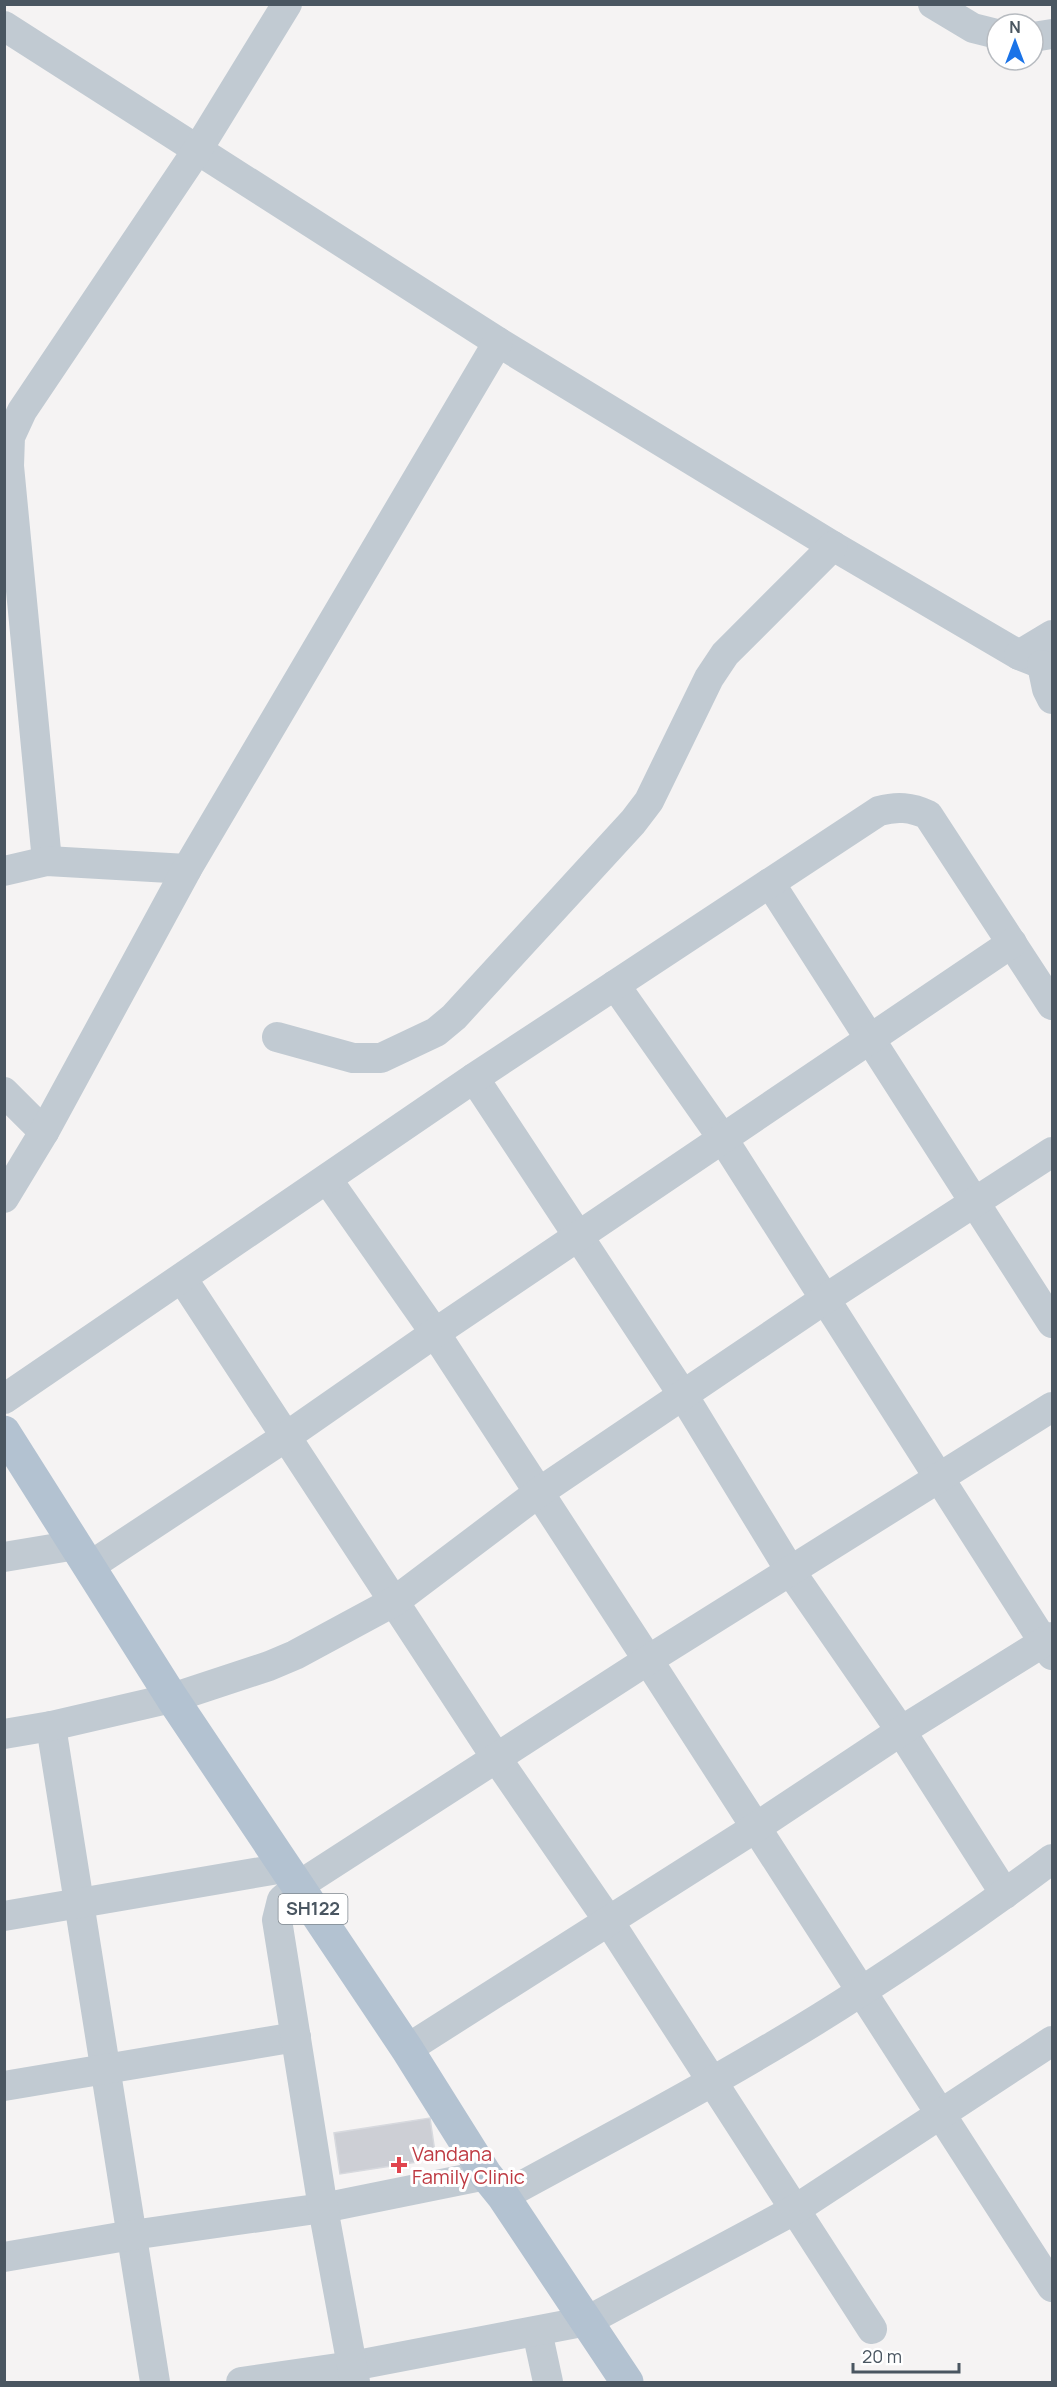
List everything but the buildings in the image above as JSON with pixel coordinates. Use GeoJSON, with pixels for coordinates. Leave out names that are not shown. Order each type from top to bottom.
{"type":"FeatureCollection","features":[{"type":"Feature","properties":{"kind":"main road","name":"SH122"},"geometry":{"type":"LineString","coordinates":[[4,1432],[172,1698],[627,2382]]}},
{"type":"Feature","properties":{"kind":"street"},"geometry":{"type":"LineString","coordinates":[[47,861],[9,466],[10,437],[22,411],[198,149],[287,4]]}},
{"type":"Feature","properties":{"kind":"street"},"geometry":{"type":"LineString","coordinates":[[933,4],[973,28],[985,31]]}},
{"type":"Feature","properties":{"kind":"street"},"geometry":{"type":"LineString","coordinates":[[4,26],[498,342],[833,546],[1038,663],[1053,699]]}},
{"type":"Feature","properties":{"kind":"street"},"geometry":{"type":"LineString","coordinates":[[4,1198],[44,1132],[187,869],[498,342]]}},
{"type":"Feature","properties":{"kind":"street"},"geometry":{"type":"LineString","coordinates":[[277,1037],[353,1058],[381,1058],[436,1032],[454,1017],[633,822],[649,801],[709,678],[725,654],[833,546]]}},
{"type":"Feature","properties":{"kind":"street"},"geometry":{"type":"LineString","coordinates":[[1038,663],[1053,635]]}},
{"type":"Feature","properties":{"kind":"street"},"geometry":{"type":"LineString","coordinates":[[4,1400],[474,1078],[879,811],[893,807],[914,809],[928,815],[1053,1005]]}},
{"type":"Feature","properties":{"kind":"street"},"geometry":{"type":"LineString","coordinates":[[4,871],[47,861],[187,869]]}},
{"type":"Feature","properties":{"kind":"street"},"geometry":{"type":"LineString","coordinates":[[770,883],[1053,1323]]}},
{"type":"Feature","properties":{"kind":"street"},"geometry":{"type":"LineString","coordinates":[[4,1557],[83,1555],[287,1436],[435,1333],[1012,943]]}},
{"type":"Feature","properties":{"kind":"street"},"geometry":{"type":"LineString","coordinates":[[407,2049],[755,1828],[901,1731],[1050,1645],[939,1477],[723,1139],[615,985]]}},
{"type":"Feature","properties":{"kind":"street"},"geometry":{"type":"LineString","coordinates":[[474,1078],[580,1235],[683,1395],[791,1572],[901,1731],[1005,1894]]}},
{"type":"Feature","properties":{"kind":"street"},"geometry":{"type":"LineString","coordinates":[[4,1092],[44,1132]]}},
{"type":"Feature","properties":{"kind":"street"},"geometry":{"type":"LineString","coordinates":[[4,1734],[51,1726],[172,1698],[296,1655],[395,1600],[538,1493],[825,1299],[1053,1152]]}},
{"type":"Feature","properties":{"kind":"street"},"geometry":{"type":"LineString","coordinates":[[327,1179],[435,1333],[1053,2288]]}},
{"type":"Feature","properties":{"kind":"street"},"geometry":{"type":"LineString","coordinates":[[182,1278],[497,1759],[608,1920],[872,2329]]}},
{"type":"Feature","properties":{"kind":"street"},"geometry":{"type":"LineString","coordinates":[[4,1916],[79,1903],[291,1877],[497,1759],[648,1660],[1053,1407]]}},
{"type":"Feature","properties":{"kind":"street"},"geometry":{"type":"LineString","coordinates":[[51,1726],[155,2382]]}},
{"type":"Feature","properties":{"kind":"street"},"geometry":{"type":"LineString","coordinates":[[4,2257],[132,2235],[495,2186],[712,2081],[861,1992],[1005,1894],[1053,1858]]}},
{"type":"Feature","properties":{"kind":"street"},"geometry":{"type":"LineString","coordinates":[[291,1877],[277,1920],[353,2374]]}},
{"type":"Feature","properties":{"kind":"street"},"geometry":{"type":"LineString","coordinates":[[4,2086],[296,2037]]}},
{"type":"Feature","properties":{"kind":"street"},"geometry":{"type":"LineString","coordinates":[[241,2382],[353,2374],[587,2321],[796,2209],[1053,2041]]}},
{"type":"Feature","properties":{"kind":"street"},"geometry":{"type":"LineString","coordinates":[[537,2331],[548,2382]]}},
{"type":"Feature","properties":{"kind":"place","name":"Vandana Family Clinic"},"geometry":{"type":"Point","coordinates":[399,2165]}}]}
